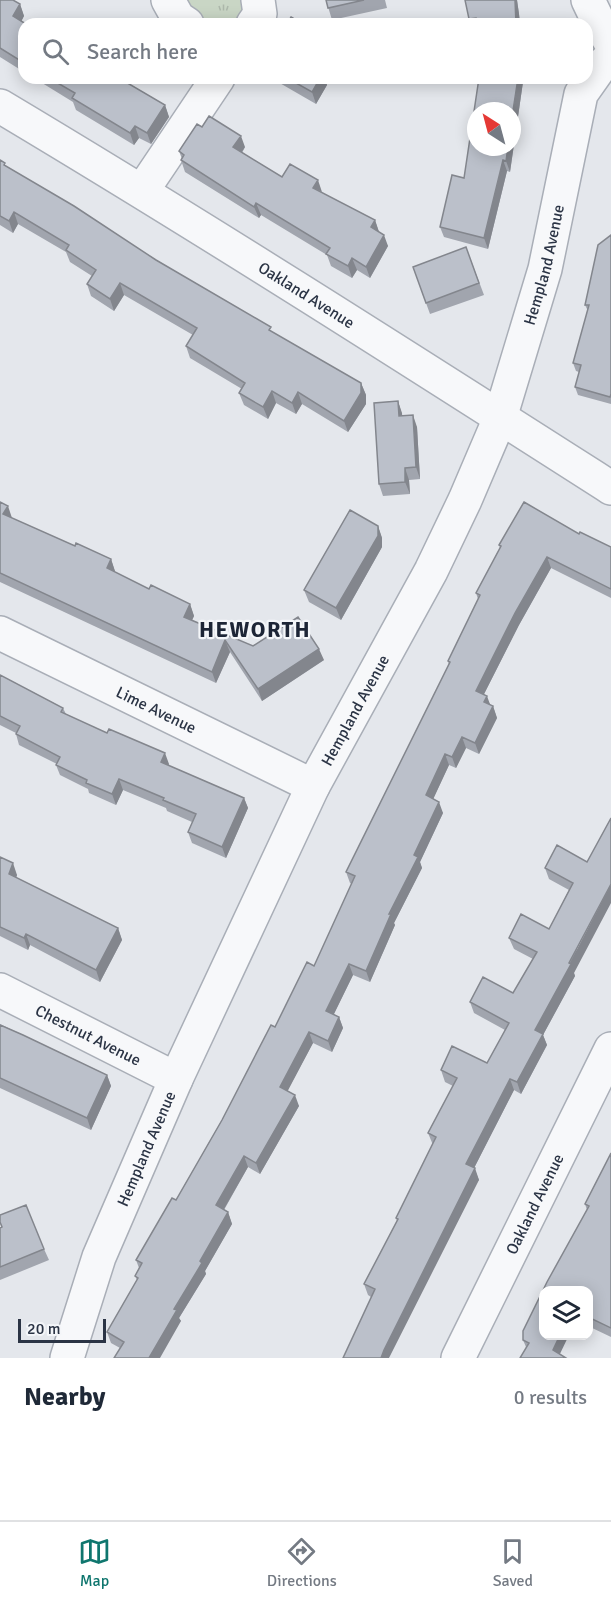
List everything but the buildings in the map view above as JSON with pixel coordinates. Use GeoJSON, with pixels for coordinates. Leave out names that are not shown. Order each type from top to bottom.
{"type":"FeatureCollection","features":[{"type":"Feature","properties":{"kind":"street"},"geometry":{"type":"LineString","coordinates":[[168,0],[178,18]]}},
{"type":"Feature","properties":{"kind":"street"},"geometry":{"type":"LineString","coordinates":[[257,18],[260,14],[258,0]]}},
{"type":"Feature","properties":{"kind":"street"},"geometry":{"type":"LineString","coordinates":[[588,0],[598,23],[611,43]]}},
{"type":"Feature","properties":{"kind":"street","name":"Hempland Avenue"},"geometry":{"type":"LineString","coordinates":[[593,77],[611,57]]}},
{"type":"Feature","properties":{"kind":"street"},"geometry":{"type":"LineString","coordinates":[[142,191],[214,84]]}},
{"type":"Feature","properties":{"kind":"street","name":"Hempland Avenue"},"geometry":{"type":"LineString","coordinates":[[67,1358],[99,1257],[176,1079],[313,786],[431,571],[465,500],[500,418],[545,269],[581,94],[588,84]]}},
{"type":"Feature","properties":{"kind":"street","name":"Oakland Avenue"},"geometry":{"type":"LineString","coordinates":[[0,106],[142,191],[485,406],[500,418],[611,488]]}},
{"type":"Feature","properties":{"kind":"street","name":"Lime Avenue"},"geometry":{"type":"LineString","coordinates":[[0,633],[313,786]]}},
{"type":"Feature","properties":{"kind":"street","name":"Chestnut Avenue"},"geometry":{"type":"LineString","coordinates":[[0,990],[176,1079]]}},
{"type":"Feature","properties":{"kind":"street","name":"Oakland Avenue"},"geometry":{"type":"LineString","coordinates":[[458,1358],[611,1049]]}},
{"type":"Feature","properties":{"kind":"green space"},"geometry":{"type":"Polygon","coordinates":[[[179,0],[247,0],[242,18],[198,18],[180,7],[179,0]]]}},
{"type":"Feature","properties":{"kind":"district","name":"HEWORTH"},"geometry":{"type":"Point","coordinates":[255,629]}}]}
